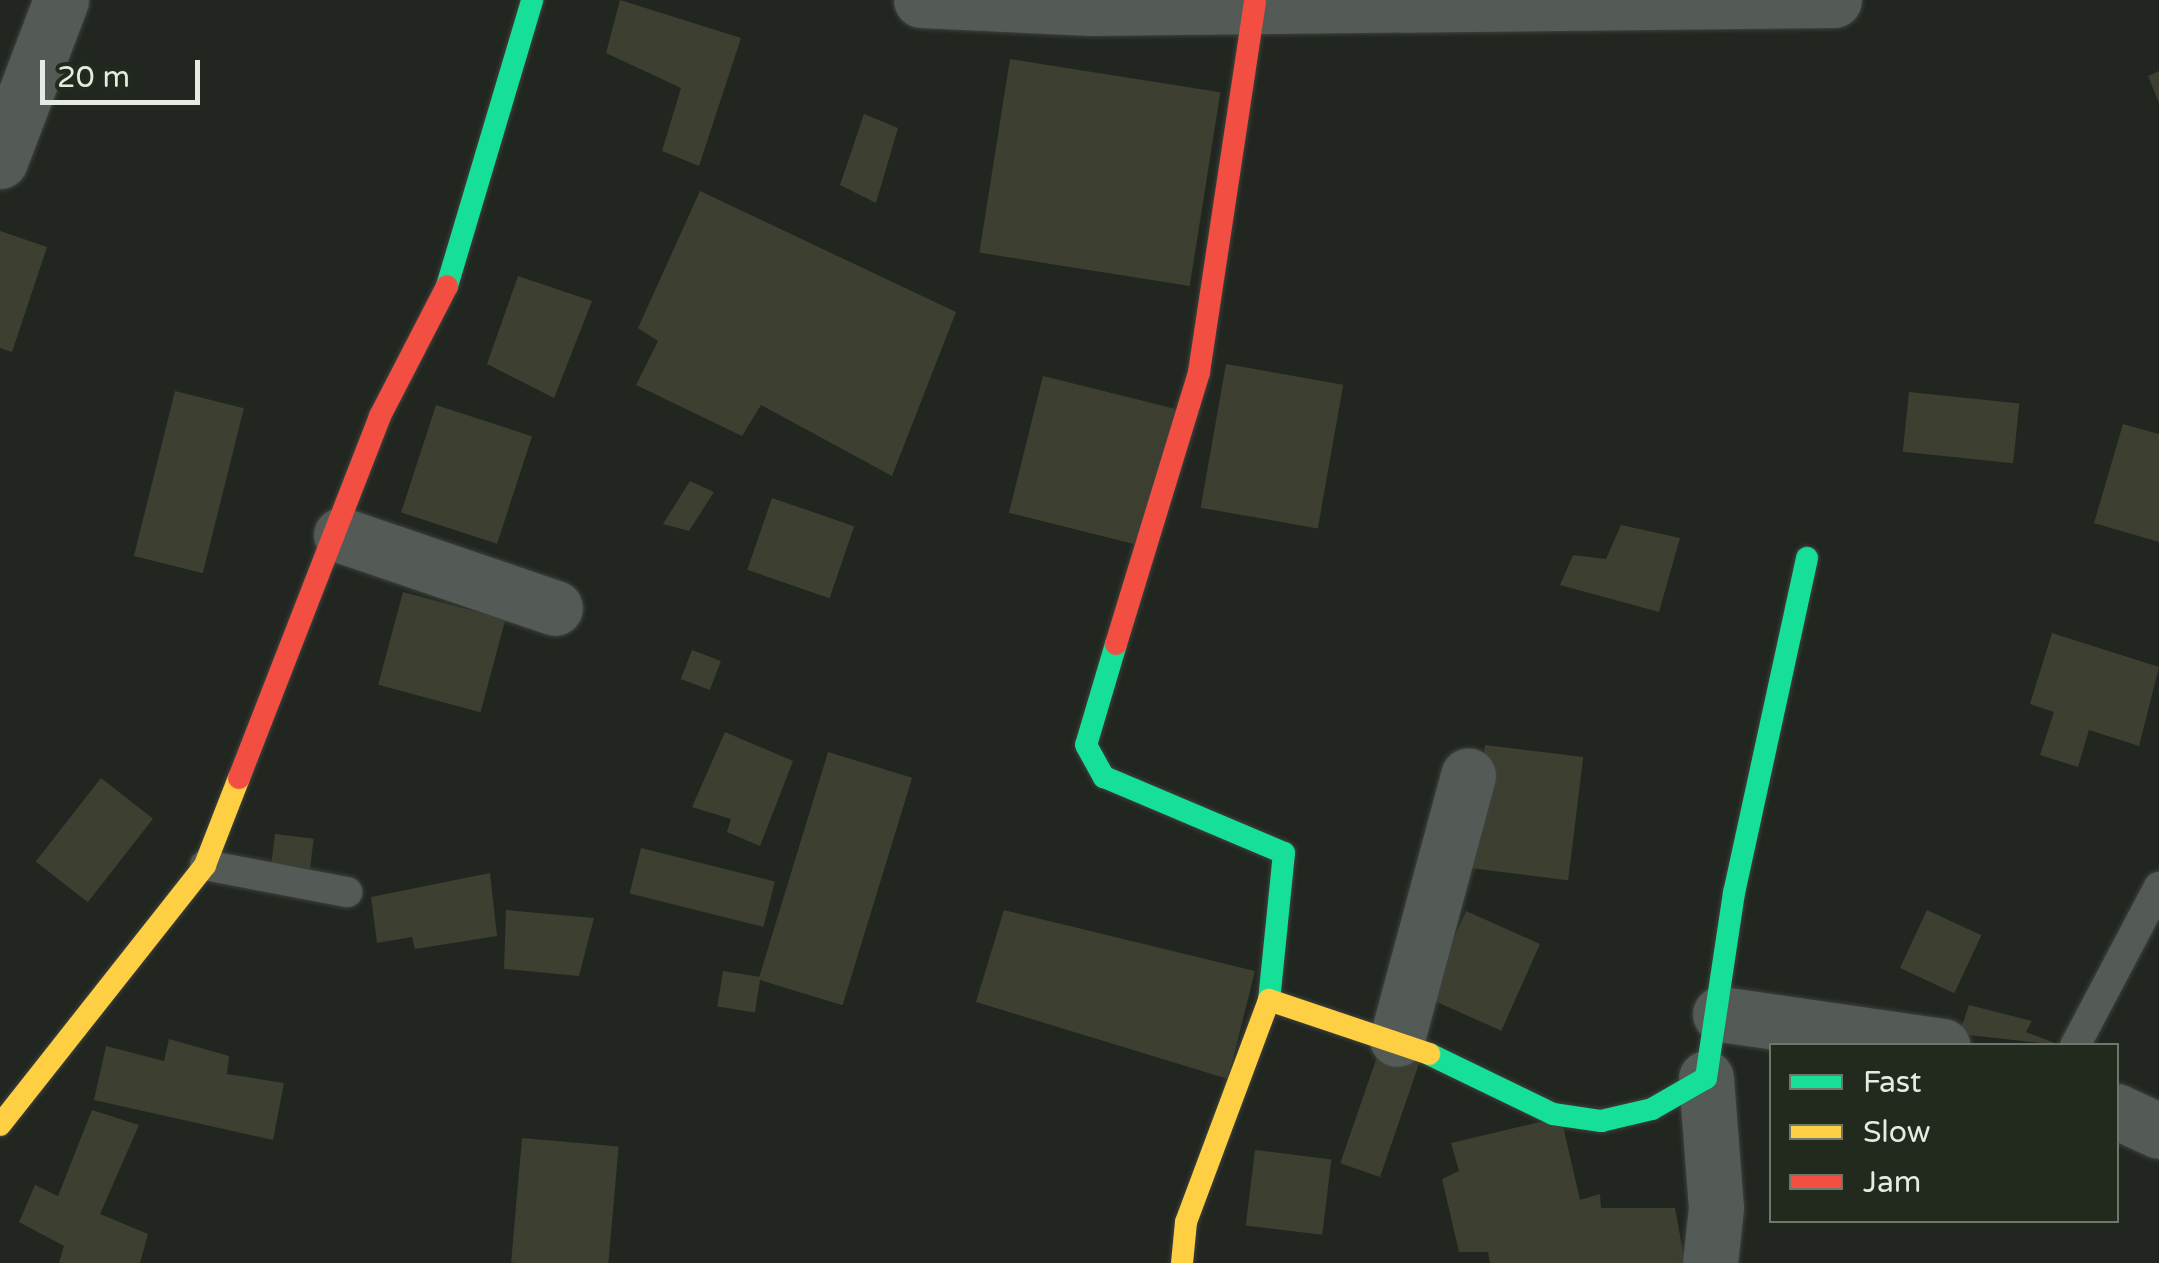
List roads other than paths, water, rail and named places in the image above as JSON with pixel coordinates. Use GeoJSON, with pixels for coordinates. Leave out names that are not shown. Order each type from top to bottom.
{"type":"FeatureCollection","features":[{"type":"Feature","properties":{"kind":"street"},"geometry":{"type":"LineString","coordinates":[[0,161],[61,0]]}},
{"type":"Feature","properties":{"kind":"street"},"geometry":{"type":"LineString","coordinates":[[0,1125],[205,865],[341,534],[380,416],[456,268],[532,0]]}},
{"type":"Feature","properties":{"kind":"street"},"geometry":{"type":"LineString","coordinates":[[921,0],[1091,8],[1255,2],[1834,0]]}},
{"type":"Feature","properties":{"kind":"street"},"geometry":{"type":"LineString","coordinates":[[1182,1263],[1186,1222],[1269,1000],[1284,853],[1104,777],[1086,745],[1199,372],[1255,2]]}},
{"type":"Feature","properties":{"kind":"street"},"geometry":{"type":"LineString","coordinates":[[341,534],[555,608]]}},
{"type":"Feature","properties":{"kind":"street"},"geometry":{"type":"LineString","coordinates":[[1710,1263],[1706,1078],[1720,1014],[1734,893],[1807,558]]}},
{"type":"Feature","properties":{"kind":"street"},"geometry":{"type":"LineString","coordinates":[[1397,1039],[1468,775]]}},
{"type":"Feature","properties":{"kind":"street"},"geometry":{"type":"LineString","coordinates":[[1269,1000],[1397,1039],[1552,1114],[1585,1118],[1652,1109],[1706,1078]]}},
{"type":"Feature","properties":{"kind":"street"},"geometry":{"type":"LineString","coordinates":[[1720,1014],[1923,1043]]}},
{"type":"Feature","properties":{"kind":"street"},"geometry":{"type":"LineString","coordinates":[[2119,1112],[2159,1132]]}},
{"type":"Feature","properties":{"kind":"lane"},"geometry":{"type":"LineString","coordinates":[[205,865],[347,892]]}},
{"type":"Feature","properties":{"kind":"lane"},"geometry":{"type":"LineString","coordinates":[[2077,1043],[2159,886]]}}]}
